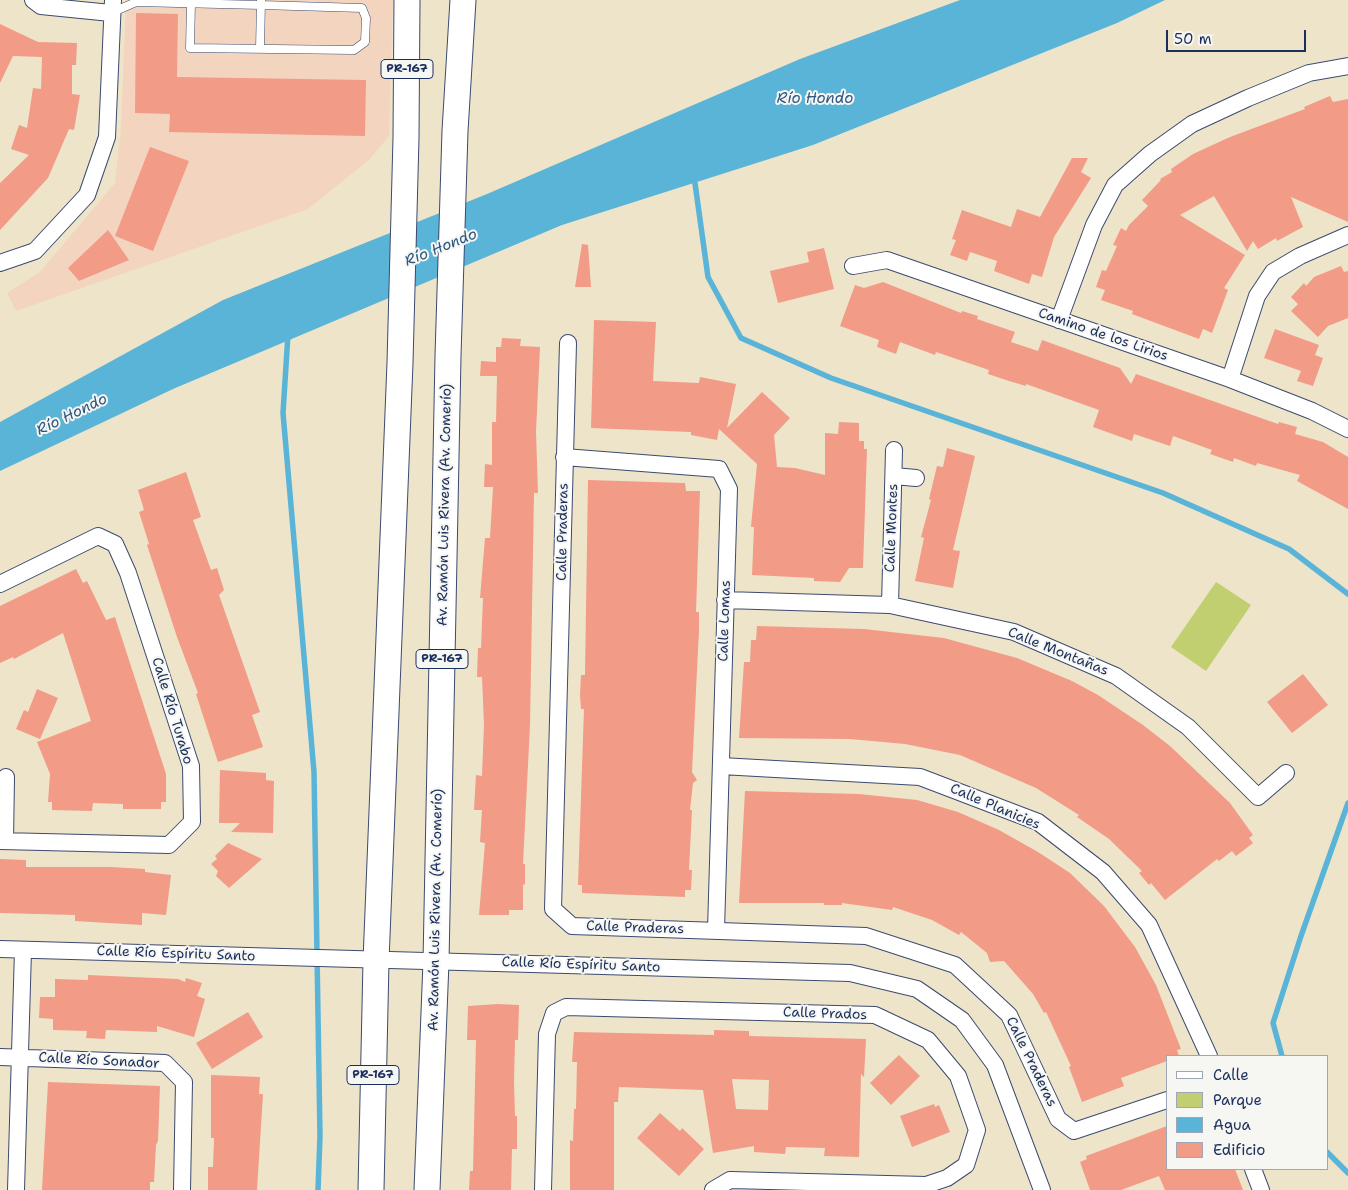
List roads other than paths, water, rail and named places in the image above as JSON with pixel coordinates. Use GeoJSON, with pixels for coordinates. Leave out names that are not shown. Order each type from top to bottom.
{"type":"FeatureCollection","features":[{"type":"Feature","properties":{"kind":"main road","name":"PR-167"},"geometry":{"type":"LineString","coordinates":[[371,1190],[376,961],[400,363],[406,138],[407,0]]}},
{"type":"Feature","properties":{"kind":"main road","name":"Av. Ramón Luis Rivera (Av. Comerío)"},"geometry":{"type":"LineString","coordinates":[[427,1190],[436,962],[448,356],[455,131],[463,0]]}},
{"type":"Feature","properties":{"kind":"street"},"geometry":{"type":"LineString","coordinates":[[0,263],[34,251],[87,194],[107,137],[112,7],[41,6],[33,0]]}},
{"type":"Feature","properties":{"kind":"street"},"geometry":{"type":"LineString","coordinates":[[1059,320],[1094,224],[1115,185],[1150,154],[1192,124],[1248,98],[1309,74],[1348,66]]}},
{"type":"Feature","properties":{"kind":"street"},"geometry":{"type":"LineString","coordinates":[[1230,379],[1257,296],[1273,272],[1300,256],[1348,235]]}},
{"type":"Feature","properties":{"kind":"street","name":"Camino de los Lirios"},"geometry":{"type":"LineString","coordinates":[[853,266],[887,260],[1230,379],[1312,411],[1348,430]]}},
{"type":"Feature","properties":{"kind":"street","name":"Calle Praderas"},"geometry":{"type":"LineString","coordinates":[[568,343],[553,909],[572,926],[866,936],[955,965],[1009,1015],[1058,1118],[1074,1131],[1166,1100]]}},
{"type":"Feature","properties":{"kind":"street","name":"Calle Montes"},"geometry":{"type":"LineString","coordinates":[[890,605],[894,450]]}},
{"type":"Feature","properties":{"kind":"street","name":"Calle Lomas"},"geometry":{"type":"LineString","coordinates":[[564,457],[720,469],[729,488],[716,930]]}},
{"type":"Feature","properties":{"kind":"street"},"geometry":{"type":"LineString","coordinates":[[894,476],[916,478]]}},
{"type":"Feature","properties":{"kind":"street","name":"Calle Río Turabo"},"geometry":{"type":"LineString","coordinates":[[0,584],[98,536],[115,544],[128,573],[191,766],[192,822],[168,845],[2,841]]}},
{"type":"Feature","properties":{"kind":"street","name":"Calle Montañas"},"geometry":{"type":"LineString","coordinates":[[726,600],[890,605],[1014,632],[1116,676],[1188,727],[1258,797],[1286,773]]}},
{"type":"Feature","properties":{"kind":"street","name":"Calle Planicies"},"geometry":{"type":"LineString","coordinates":[[721,766],[920,777],[1038,822],[1103,872],[1149,925],[1209,1055]]}},
{"type":"Feature","properties":{"kind":"street"},"geometry":{"type":"LineString","coordinates":[[2,841],[6,777]]}},
{"type":"Feature","properties":{"kind":"street","name":"Calle Río Espíritu Santo"},"geometry":{"type":"LineString","coordinates":[[0,949],[850,973],[917,989],[962,1020],[995,1065],[1042,1190]]}},
{"type":"Feature","properties":{"kind":"street","name":"Calle Río Sonador"},"geometry":{"type":"LineString","coordinates":[[16,1190],[23,950]]}},
{"type":"Feature","properties":{"kind":"street","name":"Calle Prados"},"geometry":{"type":"LineString","coordinates":[[543,1190],[547,1034],[554,1013],[566,1007],[875,1015],[928,1040],[958,1076],[977,1130],[966,1165],[946,1178],[926,1185],[730,1180],[713,1190]]}},
{"type":"Feature","properties":{"kind":"street"},"geometry":{"type":"LineString","coordinates":[[0,1057],[20,1057]]}},
{"type":"Feature","properties":{"kind":"street","name":"Calle Río Sonador"},"geometry":{"type":"LineString","coordinates":[[20,1057],[165,1063],[184,1082],[182,1190]]}},
{"type":"Feature","properties":{"kind":"street"},"geometry":{"type":"LineString","coordinates":[[1253,1170],[1261,1190]]}},
{"type":"Feature","properties":{"kind":"lane"},"geometry":{"type":"LineString","coordinates":[[112,7],[136,2],[261,2],[362,8],[366,18],[365,42],[354,50],[190,48],[190,3]]}},
{"type":"Feature","properties":{"kind":"lane"},"geometry":{"type":"LineString","coordinates":[[260,49],[261,2]]}},
{"type":"Feature","properties":{"kind":"water","name":"Río Hondo"},"geometry":{"type":"Polygon","coordinates":[[[960,0],[1165,0],[1117,23],[813,145],[562,225],[173,389],[0,471],[0,422],[223,300],[487,194],[800,59],[960,0]]]}},
{"type":"Feature","properties":{"kind":"waterway"},"geometry":{"type":"LineString","coordinates":[[694,176],[708,277],[741,338],[831,378],[1163,493],[1289,549],[1348,594]]}},
{"type":"Feature","properties":{"kind":"waterway"},"geometry":{"type":"LineString","coordinates":[[288,334],[283,413],[314,772],[320,1136],[318,1190]]}},
{"type":"Feature","properties":{"kind":"waterway"},"geometry":{"type":"LineString","coordinates":[[1282,1055],[1273,1023],[1301,936],[1348,803]]}},
{"type":"Feature","properties":{"kind":"waterway"},"geometry":{"type":"LineString","coordinates":[[1328,1153],[1348,1173]]}}]}
